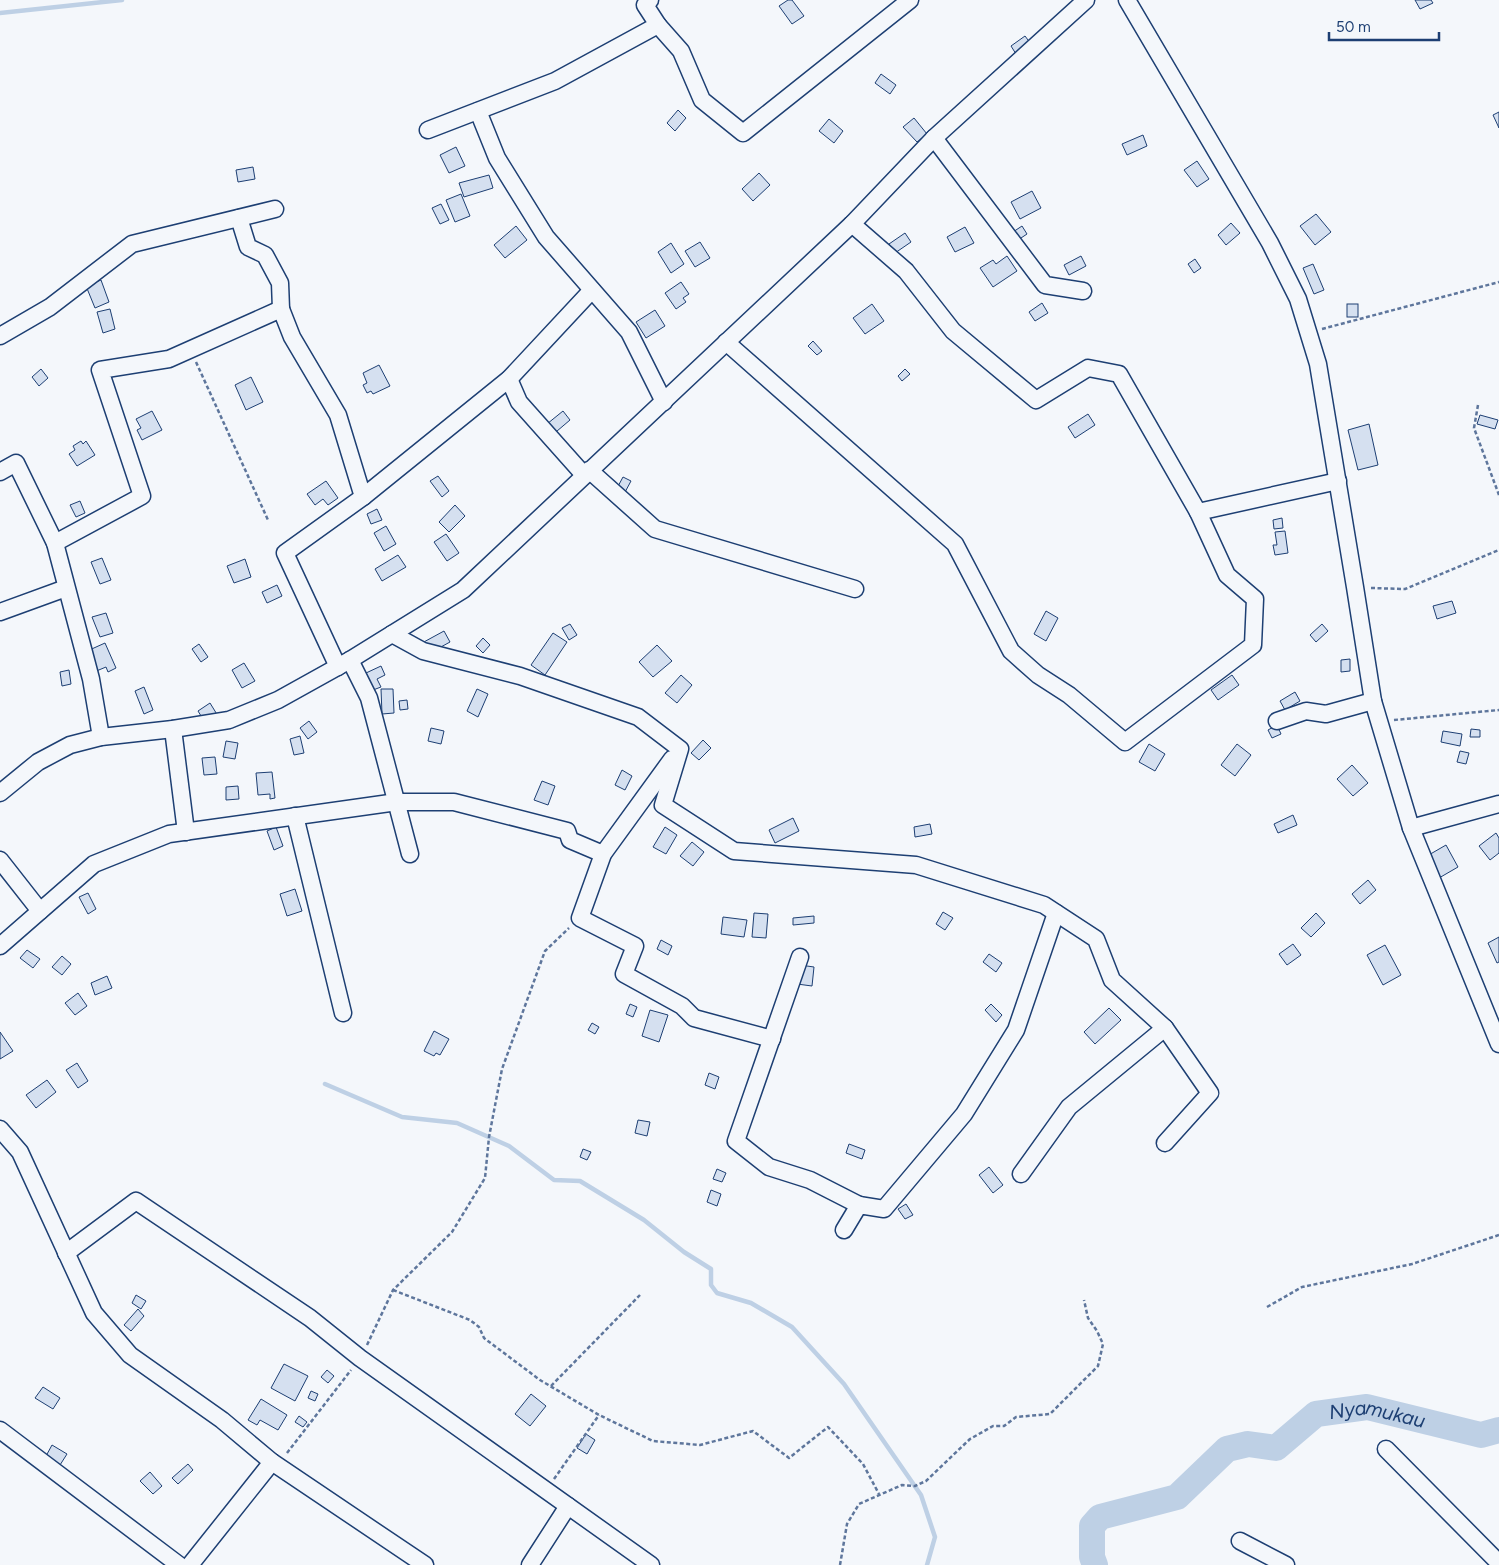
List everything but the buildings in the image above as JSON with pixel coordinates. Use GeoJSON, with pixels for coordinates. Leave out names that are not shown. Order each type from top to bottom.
{"type":"FeatureCollection","features":[{"type":"Feature","properties":{"kind":"street"},"geometry":{"type":"LineString","coordinates":[[650,0],[645,5],[658,26],[681,51],[702,100],[743,133],[910,0]]}},
{"type":"Feature","properties":{"kind":"street"},"geometry":{"type":"LineString","coordinates":[[0,793],[38,762],[70,745],[100,737],[173,729],[229,720],[278,700],[344,664],[463,590],[852,224],[934,138],[1086,0]]}},
{"type":"Feature","properties":{"kind":"street"},"geometry":{"type":"LineString","coordinates":[[1127,0],[1270,243],[1298,299],[1318,364],[1356,587],[1373,701],[1411,828],[1493,1013],[1499,1044]]}},
{"type":"Feature","properties":{"kind":"street"},"geometry":{"type":"LineString","coordinates":[[428,130],[555,81],[658,26]]}},
{"type":"Feature","properties":{"kind":"street"},"geometry":{"type":"LineString","coordinates":[[478,111],[497,158],[546,237],[629,332],[664,402]]}},
{"type":"Feature","properties":{"kind":"street"},"geometry":{"type":"LineString","coordinates":[[934,138],[1045,285],[1083,291]]}},
{"type":"Feature","properties":{"kind":"street"},"geometry":{"type":"LineString","coordinates":[[0,336],[50,307],[132,244],[275,209]]}},
{"type":"Feature","properties":{"kind":"street"},"geometry":{"type":"LineString","coordinates":[[239,218],[248,247],[265,254],[280,283],[281,309],[292,337],[338,415],[363,497]]}},
{"type":"Feature","properties":{"kind":"street"},"geometry":{"type":"LineString","coordinates":[[726,342],[955,544],[1011,651],[1038,675],[1069,695],[1125,742],[1253,645],[1255,599],[1227,575],[1198,512],[1119,374],[1088,368],[1036,400],[953,332],[906,271],[852,224]]}},
{"type":"Feature","properties":{"kind":"street"},"geometry":{"type":"LineString","coordinates":[[410,854],[369,698],[344,664],[284,553],[363,497],[508,379],[592,290]]}},
{"type":"Feature","properties":{"kind":"street"},"geometry":{"type":"LineString","coordinates":[[55,543],[142,496],[100,370],[170,359],[281,309]]}},
{"type":"Feature","properties":{"kind":"street"},"geometry":{"type":"LineString","coordinates":[[508,379],[519,402],[587,472],[655,529],[854,589]]}},
{"type":"Feature","properties":{"kind":"street"},"geometry":{"type":"LineString","coordinates":[[0,472],[16,463],[55,543],[91,679],[100,737]]}},
{"type":"Feature","properties":{"kind":"street"},"geometry":{"type":"LineString","coordinates":[[1198,512],[1338,481]]}},
{"type":"Feature","properties":{"kind":"street"},"geometry":{"type":"LineString","coordinates":[[0,612],[66,588]]}},
{"type":"Feature","properties":{"kind":"street"},"geometry":{"type":"LineString","coordinates":[[392,634],[424,651],[520,676],[638,718],[680,749]]}},
{"type":"Feature","properties":{"kind":"street"},"geometry":{"type":"LineString","coordinates":[[1277,721],[1306,710],[1326,714],[1373,701]]}},
{"type":"Feature","properties":{"kind":"street"},"geometry":{"type":"LineString","coordinates":[[173,729],[186,832]]}},
{"type":"Feature","properties":{"kind":"street"},"geometry":{"type":"LineString","coordinates":[[680,749],[603,854],[580,918],[635,946],[624,974],[682,1006],[694,1018],[772,1039]]}},
{"type":"Feature","properties":{"kind":"street"},"geometry":{"type":"LineString","coordinates":[[680,749],[663,805],[734,851],[916,865],[1044,905],[1096,939],[1112,980],[1165,1028],[1210,1093],[1165,1143]]}},
{"type":"Feature","properties":{"kind":"street"},"geometry":{"type":"LineString","coordinates":[[0,946],[94,864],[169,834],[397,802],[454,802],[567,831],[570,840],[603,854]]}},
{"type":"Feature","properties":{"kind":"street"},"geometry":{"type":"LineString","coordinates":[[1411,828],[1499,804]]}},
{"type":"Feature","properties":{"kind":"street"},"geometry":{"type":"LineString","coordinates":[[296,816],[342,1013]]}},
{"type":"Feature","properties":{"kind":"street"},"geometry":{"type":"LineString","coordinates":[[0,860],[40,911]]}},
{"type":"Feature","properties":{"kind":"street"},"geometry":{"type":"LineString","coordinates":[[800,957],[736,1141],[769,1167],[810,1180],[859,1205],[884,1208],[964,1114],[1016,1030],[1056,913]]}},
{"type":"Feature","properties":{"kind":"street"},"geometry":{"type":"LineString","coordinates":[[1021,1174],[1069,1107],[1165,1028]]}},
{"type":"Feature","properties":{"kind":"street"},"geometry":{"type":"LineString","coordinates":[[0,1129],[20,1152],[94,1313],[130,1355],[222,1420],[275,1464],[425,1565]]}},
{"type":"Feature","properties":{"kind":"street"},"geometry":{"type":"LineString","coordinates":[[66,1252],[136,1201],[310,1318],[360,1358],[651,1565]]}},
{"type":"Feature","properties":{"kind":"street"},"geometry":{"type":"LineString","coordinates":[[844,1230],[859,1205]]}},
{"type":"Feature","properties":{"kind":"street"},"geometry":{"type":"LineString","coordinates":[[0,1430],[179,1565]]}},
{"type":"Feature","properties":{"kind":"street"},"geometry":{"type":"LineString","coordinates":[[1386,1449],[1499,1564]]}},
{"type":"Feature","properties":{"kind":"street"},"geometry":{"type":"LineString","coordinates":[[190,1565],[275,1464]]}},
{"type":"Feature","properties":{"kind":"street"},"geometry":{"type":"LineString","coordinates":[[530,1565],[568,1506]]}},
{"type":"Feature","properties":{"kind":"street"},"geometry":{"type":"LineString","coordinates":[[1240,1541],[1286,1565]]}},
{"type":"Feature","properties":{"kind":"path"},"geometry":{"type":"LineString","coordinates":[[1308,332],[1499,282]]}},
{"type":"Feature","properties":{"kind":"path"},"geometry":{"type":"LineString","coordinates":[[191,349],[268,520]]}},
{"type":"Feature","properties":{"kind":"path"},"geometry":{"type":"LineString","coordinates":[[1478,405],[1474,428],[1499,495]]}},
{"type":"Feature","properties":{"kind":"path"},"geometry":{"type":"LineString","coordinates":[[1356,587],[1405,589],[1499,550]]}},
{"type":"Feature","properties":{"kind":"path"},"geometry":{"type":"LineString","coordinates":[[1380,722],[1499,710]]}},
{"type":"Feature","properties":{"kind":"path"},"geometry":{"type":"LineString","coordinates":[[275,1464],[360,1358],[393,1290],[452,1232],[485,1178],[489,1137],[502,1069],[544,951],[580,918]]}},
{"type":"Feature","properties":{"kind":"path"},"geometry":{"type":"LineString","coordinates":[[1267,1307],[1302,1287],[1412,1264],[1499,1235]]}},
{"type":"Feature","properties":{"kind":"path"},"geometry":{"type":"LineString","coordinates":[[393,1290],[470,1320],[479,1327],[484,1338],[540,1380],[600,1415],[653,1440],[700,1445],[754,1431],[789,1458],[828,1427],[863,1464],[878,1494]]}},
{"type":"Feature","properties":{"kind":"path"},"geometry":{"type":"LineString","coordinates":[[551,1386],[640,1295]]}},
{"type":"Feature","properties":{"kind":"path"},"geometry":{"type":"LineString","coordinates":[[840,1565],[847,1524],[859,1504],[902,1485],[915,1486],[926,1481],[970,1439],[993,1426],[1004,1426],[1016,1417],[1050,1414],[1098,1366],[1103,1344],[1098,1332],[1088,1318],[1084,1300]]}},
{"type":"Feature","properties":{"kind":"path"},"geometry":{"type":"LineString","coordinates":[[546,1490],[600,1415]]}},
{"type":"Feature","properties":{"kind":"waterway"},"geometry":{"type":"LineString","coordinates":[[0,13],[122,0]]}},
{"type":"Feature","properties":{"kind":"waterway"},"geometry":{"type":"LineString","coordinates":[[325,1084],[402,1117],[457,1123],[509,1146],[554,1180],[580,1181],[644,1220],[684,1252],[711,1269],[711,1285],[717,1293],[751,1303],[792,1327],[844,1384],[921,1495],[935,1537],[927,1565]]}},
{"type":"Feature","properties":{"kind":"waterway","name":"Nyamukau"},"geometry":{"type":"LineString","coordinates":[[1095,1565],[1092,1557],[1092,1526],[1100,1517],[1177,1497],[1227,1449],[1248,1444],[1276,1448],[1316,1414],[1367,1407],[1481,1435],[1499,1430]]}}]}
